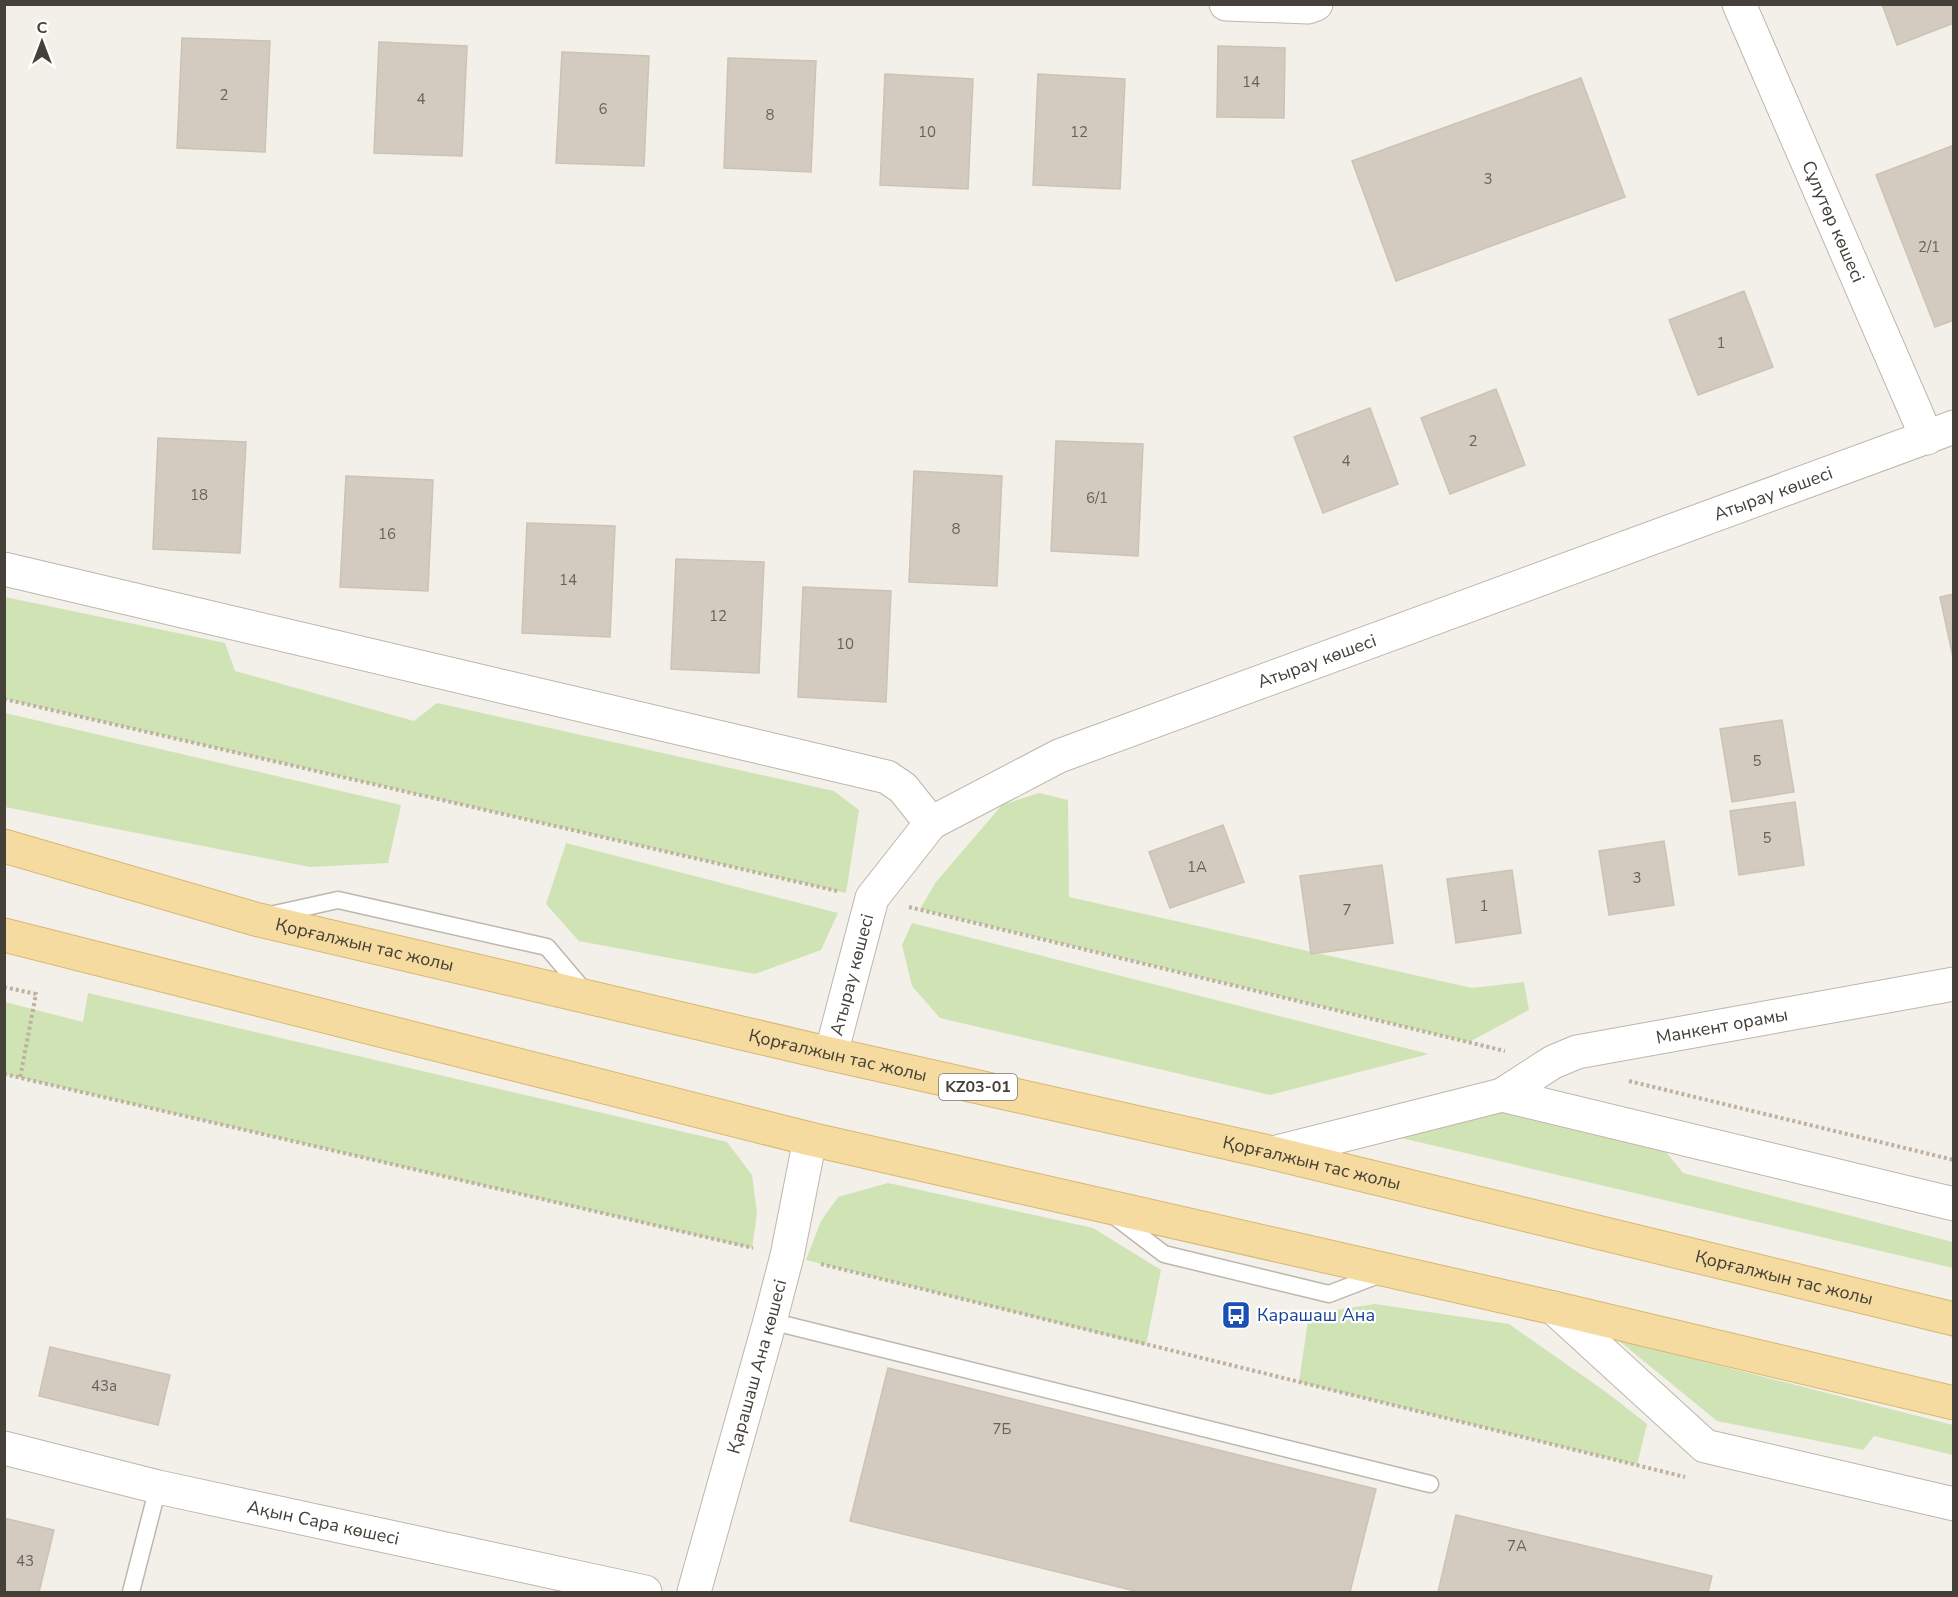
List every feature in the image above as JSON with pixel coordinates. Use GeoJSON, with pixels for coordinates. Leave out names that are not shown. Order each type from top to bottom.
{"type":"FeatureCollection","features":[{"type":"Feature","properties":{"kind":"main road","name":"Қорғалжын тас жолы"},"geometry":{"type":"LineString","coordinates":[[4,846],[255,919],[831,1054],[1274,1153],[1953,1319]]}},
{"type":"Feature","properties":{"kind":"main road"},"geometry":{"type":"LineString","coordinates":[[4,935],[810,1139],[1554,1308],[1953,1403]]}},
{"type":"Feature","properties":{"kind":"street"},"geometry":{"type":"LineString","coordinates":[[1226,4],[1308,7],[1316,4]]}},
{"type":"Feature","properties":{"kind":"street","name":"Сұлутөр көшесі"},"geometry":{"type":"LineString","coordinates":[[1739,4],[1940,433]]}},
{"type":"Feature","properties":{"kind":"street","name":"Атырау көшесі"},"geometry":{"type":"LineString","coordinates":[[831,1054],[872,898],[931,823],[1059,756],[1940,433]]}},
{"type":"Feature","properties":{"kind":"street"},"geometry":{"type":"LineString","coordinates":[[4,569],[887,777],[903,788],[931,823]]}},
{"type":"Feature","properties":{"kind":"street","name":"Манкент орамы"},"geometry":{"type":"LineString","coordinates":[[1502,1095],[1553,1062],[1577,1052],[1953,984]]}},
{"type":"Feature","properties":{"kind":"street"},"geometry":{"type":"LineString","coordinates":[[1274,1153],[1502,1095],[1953,1204]]}},
{"type":"Feature","properties":{"kind":"street","name":"Қарашаш Ана көшесі"},"geometry":{"type":"LineString","coordinates":[[694,1593],[787,1256],[810,1139]]}},
{"type":"Feature","properties":{"kind":"street"},"geometry":{"type":"LineString","coordinates":[[1554,1308],[1706,1446],[1953,1504]]}},
{"type":"Feature","properties":{"kind":"street","name":"Ақын Сара көшесі"},"geometry":{"type":"LineString","coordinates":[[4,1448],[158,1487],[645,1593]]}},
{"type":"Feature","properties":{"kind":"lane"},"geometry":{"type":"LineString","coordinates":[[770,1321],[1430,1484]]}},
{"type":"Feature","properties":{"kind":"lane"},"geometry":{"type":"LineString","coordinates":[[131,1593],[158,1487]]}},
{"type":"Feature","properties":{"kind":"path"},"geometry":{"type":"LineString","coordinates":[[4,699],[846,893]]}},
{"type":"Feature","properties":{"kind":"path"},"geometry":{"type":"LineString","coordinates":[[902,905],[1469,1042]]}},
{"type":"Feature","properties":{"kind":"path"},"geometry":{"type":"LineString","coordinates":[[4,987],[36,994],[20,1078]]}},
{"type":"Feature","properties":{"kind":"path"},"geometry":{"type":"LineString","coordinates":[[4,1074],[787,1256],[1695,1480]]}},
{"type":"Feature","properties":{"kind":"path"},"geometry":{"type":"LineString","coordinates":[[1619,1079],[1953,1160]]}},
{"type":"Feature","properties":{"kind":"green space"},"geometry":{"type":"Polygon","coordinates":[[[5,597],[225,643],[235,671],[414,721],[437,703],[834,791],[859,810],[846,893],[5,699],[5,597]]]}},
{"type":"Feature","properties":{"kind":"green space"},"geometry":{"type":"Polygon","coordinates":[[[5,713],[401,805],[388,863],[310,867],[5,807],[5,713]]]}},
{"type":"Feature","properties":{"kind":"green space"},"geometry":{"type":"Polygon","coordinates":[[[1039,793],[1068,800],[1069,897],[1472,988],[1524,982],[1529,1010],[1469,1042],[920,909],[936,882],[1002,805],[1039,793]]]}},
{"type":"Feature","properties":{"kind":"green space"},"geometry":{"type":"Polygon","coordinates":[[[566,843],[838,913],[821,950],[755,974],[579,941],[546,904],[566,843]]]}},
{"type":"Feature","properties":{"kind":"green space"},"geometry":{"type":"Polygon","coordinates":[[[912,923],[1429,1054],[1270,1095],[940,1018],[912,986],[902,945],[912,923]]]}},
{"type":"Feature","properties":{"kind":"green space"},"geometry":{"type":"Polygon","coordinates":[[[88,993],[727,1142],[752,1175],[757,1213],[752,1248],[5,1074],[5,1002],[83,1022],[88,993]]]}},
{"type":"Feature","properties":{"kind":"green space"},"geometry":{"type":"Polygon","coordinates":[[[1502,1111],[1662,1147],[1683,1173],[1953,1242],[1953,1268],[1393,1136],[1502,1111]]]}},
{"type":"Feature","properties":{"kind":"green space"},"geometry":{"type":"Polygon","coordinates":[[[888,1183],[1093,1228],[1161,1270],[1146,1345],[806,1260],[821,1221],[838,1197],[888,1183]]]}},
{"type":"Feature","properties":{"kind":"green space"},"geometry":{"type":"Polygon","coordinates":[[[1375,1304],[1509,1324],[1606,1392],[1647,1424],[1637,1465],[1299,1382],[1309,1314],[1375,1304]]]}},
{"type":"Feature","properties":{"kind":"green space"},"geometry":{"type":"Polygon","coordinates":[[[1618,1340],[1953,1425],[1953,1455],[1874,1436],[1863,1450],[1717,1421],[1618,1340]]]}},
{"type":"Feature","properties":{"kind":"building"},"geometry":{"type":"Polygon","coordinates":[[[1882,4],[1954,4],[1954,23],[1897,45],[1882,4]]]}},
{"type":"Feature","properties":{"kind":"building"},"geometry":{"type":"Polygon","coordinates":[[[182,38],[270,41],[265,152],[177,148],[182,38]]]}},
{"type":"Feature","properties":{"kind":"building"},"geometry":{"type":"Polygon","coordinates":[[[379,42],[467,46],[462,156],[374,153],[379,42]]]}},
{"type":"Feature","properties":{"kind":"building"},"geometry":{"type":"Polygon","coordinates":[[[1218,46],[1285,48],[1284,118],[1217,117],[1218,46]]]}},
{"type":"Feature","properties":{"kind":"building"},"geometry":{"type":"Polygon","coordinates":[[[562,52],[649,56],[644,166],[556,163],[562,52]]]}},
{"type":"Feature","properties":{"kind":"building"},"geometry":{"type":"Polygon","coordinates":[[[728,58],[816,61],[811,172],[724,168],[728,58]]]}},
{"type":"Feature","properties":{"kind":"building"},"geometry":{"type":"Polygon","coordinates":[[[885,74],[973,79],[968,189],[880,185],[885,74]]]}},
{"type":"Feature","properties":{"kind":"building"},"geometry":{"type":"Polygon","coordinates":[[[1038,74],[1125,79],[1120,189],[1033,185],[1038,74]]]}},
{"type":"Feature","properties":{"kind":"building"},"geometry":{"type":"Polygon","coordinates":[[[1581,78],[1625,197],[1396,281],[1352,161],[1581,78]]]}},
{"type":"Feature","properties":{"kind":"building"},"geometry":{"type":"Polygon","coordinates":[[[1954,145],[1954,320],[1935,327],[1876,175],[1954,145]]]}},
{"type":"Feature","properties":{"kind":"building"},"geometry":{"type":"Polygon","coordinates":[[[1744,291],[1773,367],[1698,395],[1669,320],[1744,291]]]}},
{"type":"Feature","properties":{"kind":"building"},"geometry":{"type":"Polygon","coordinates":[[[1496,389],[1525,465],[1450,494],[1421,418],[1496,389]]]}},
{"type":"Feature","properties":{"kind":"building"},"geometry":{"type":"Polygon","coordinates":[[[1370,408],[1398,484],[1323,513],[1294,437],[1370,408]]]}},
{"type":"Feature","properties":{"kind":"building"},"geometry":{"type":"Polygon","coordinates":[[[158,438],[246,442],[240,553],[153,549],[158,438]]]}},
{"type":"Feature","properties":{"kind":"building"},"geometry":{"type":"Polygon","coordinates":[[[1056,441],[1143,444],[1138,556],[1051,551],[1056,441]]]}},
{"type":"Feature","properties":{"kind":"building"},"geometry":{"type":"Polygon","coordinates":[[[914,471],[1002,476],[997,586],[909,582],[914,471]]]}},
{"type":"Feature","properties":{"kind":"building"},"geometry":{"type":"Polygon","coordinates":[[[346,476],[433,480],[428,591],[340,587],[346,476]]]}},
{"type":"Feature","properties":{"kind":"building"},"geometry":{"type":"Polygon","coordinates":[[[527,523],[615,526],[610,637],[522,633],[527,523]]]}},
{"type":"Feature","properties":{"kind":"building"},"geometry":{"type":"Polygon","coordinates":[[[676,559],[764,562],[759,673],[671,669],[676,559]]]}},
{"type":"Feature","properties":{"kind":"building"},"geometry":{"type":"Polygon","coordinates":[[[803,587],[891,591],[886,702],[798,697],[803,587]]]}},
{"type":"Feature","properties":{"kind":"building"},"geometry":{"type":"Polygon","coordinates":[[[1954,594],[1954,662],[1940,597],[1954,594]]]}},
{"type":"Feature","properties":{"kind":"building"},"geometry":{"type":"Polygon","coordinates":[[[1782,720],[1794,792],[1732,802],[1720,729],[1782,720]]]}},
{"type":"Feature","properties":{"kind":"building"},"geometry":{"type":"Polygon","coordinates":[[[1795,802],[1804,865],[1739,875],[1730,811],[1795,802]]]}},
{"type":"Feature","properties":{"kind":"building"},"geometry":{"type":"Polygon","coordinates":[[[1223,825],[1244,882],[1170,908],[1149,852],[1223,825]]]}},
{"type":"Feature","properties":{"kind":"building"},"geometry":{"type":"Polygon","coordinates":[[[1664,841],[1674,905],[1609,915],[1599,851],[1664,841]]]}},
{"type":"Feature","properties":{"kind":"building"},"geometry":{"type":"Polygon","coordinates":[[[1382,865],[1393,943],[1311,954],[1300,876],[1382,865]]]}},
{"type":"Feature","properties":{"kind":"building"},"geometry":{"type":"Polygon","coordinates":[[[1512,870],[1521,933],[1456,943],[1447,879],[1512,870]]]}},
{"type":"Feature","properties":{"kind":"building"},"geometry":{"type":"Polygon","coordinates":[[[50,1347],[170,1375],[158,1425],[39,1396],[50,1347]]]}},
{"type":"Feature","properties":{"kind":"building"},"geometry":{"type":"Polygon","coordinates":[[[888,1368],[1376,1489],[1350,1592],[1139,1592],[850,1521],[888,1368]]]}},
{"type":"Feature","properties":{"kind":"building"},"geometry":{"type":"Polygon","coordinates":[[[1456,1515],[1712,1576],[1708,1592],[1438,1592],[1456,1515]]]}},
{"type":"Feature","properties":{"kind":"building"},"geometry":{"type":"Polygon","coordinates":[[[4,1518],[54,1530],[39,1592],[4,1592],[4,1518]]]}},
{"type":"Feature","properties":{"kind":"place","name":"Карашаш Ана"},"geometry":{"type":"Point","coordinates":[1236,1315]}}]}
